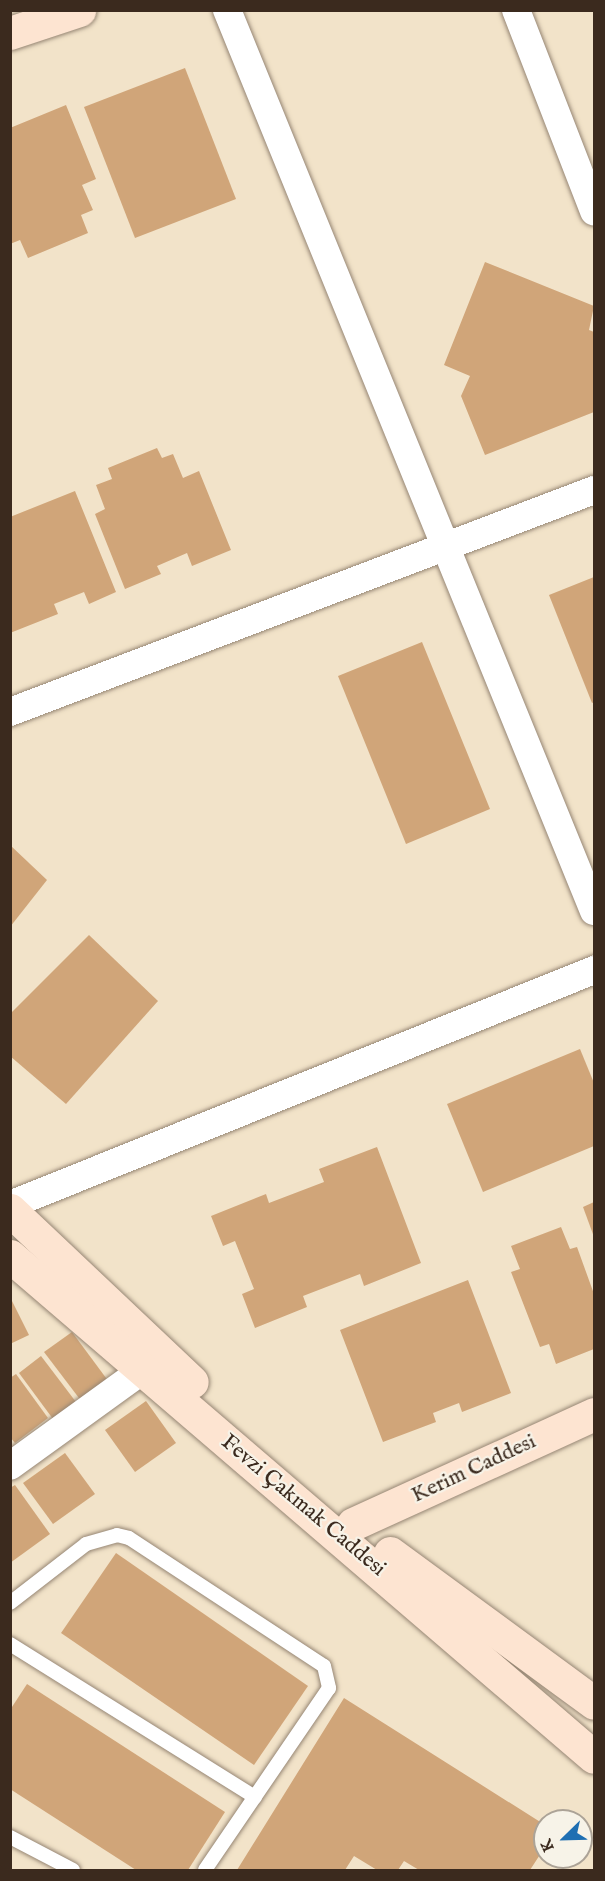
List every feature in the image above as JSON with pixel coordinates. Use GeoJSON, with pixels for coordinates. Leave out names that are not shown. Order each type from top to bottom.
{"type":"FeatureCollection","features":[{"type":"Feature","properties":{"kind":"street"},"geometry":{"type":"LineString","coordinates":[[10,33],[78,10]]}},
{"type":"Feature","properties":{"kind":"street"},"geometry":{"type":"LineString","coordinates":[[227,10],[448,544],[594,911]]}},
{"type":"Feature","properties":{"kind":"street"},"geometry":{"type":"LineString","coordinates":[[516,10],[594,211]]}},
{"type":"Feature","properties":{"kind":"street"},"geometry":{"type":"LineString","coordinates":[[10,712],[594,490]]}},
{"type":"Feature","properties":{"kind":"street"},"geometry":{"type":"LineString","coordinates":[[10,1205],[594,970]]}},
{"type":"Feature","properties":{"kind":"street"},"geometry":{"type":"LineString","coordinates":[[10,1210],[153,1362],[353,1524],[594,1702]]}},
{"type":"Feature","properties":{"kind":"street","name":"Fevzi Çakmak Caddesi"},"geometry":{"type":"LineString","coordinates":[[10,1256],[153,1362],[594,1757]]}},
{"type":"Feature","properties":{"kind":"street"},"geometry":{"type":"LineString","coordinates":[[10,1466],[153,1362]]}},
{"type":"Feature","properties":{"kind":"street","name":"Kerim Caddesi"},"geometry":{"type":"LineString","coordinates":[[353,1524],[594,1414]]}},
{"type":"Feature","properties":{"kind":"lane"},"geometry":{"type":"LineString","coordinates":[[10,1603],[86,1544],[117,1535],[129,1538],[324,1666],[329,1688],[205,1870]]}},
{"type":"Feature","properties":{"kind":"lane"},"geometry":{"type":"LineString","coordinates":[[10,1644],[255,1797]]}},
{"type":"Feature","properties":{"kind":"lane"},"geometry":{"type":"LineString","coordinates":[[10,1837],[73,1870]]}},
{"type":"Feature","properties":{"kind":"building"},"geometry":{"type":"Polygon","coordinates":[[[185,68],[236,199],[135,238],[84,107],[185,68]]]}},
{"type":"Feature","properties":{"kind":"building"},"geometry":{"type":"Polygon","coordinates":[[[66,105],[96,179],[82,185],[93,210],[81,215],[88,233],[28,258],[20,240],[10,244],[10,128],[66,105]]]}},
{"type":"Feature","properties":{"kind":"building"},"geometry":{"type":"Polygon","coordinates":[[[485,262],[594,306],[589,330],[594,332],[594,412],[485,455],[461,396],[470,376],[444,365],[485,262]]]}},
{"type":"Feature","properties":{"kind":"building"},"geometry":{"type":"Polygon","coordinates":[[[157,448],[162,458],[173,454],[183,478],[199,471],[231,550],[192,566],[187,553],[157,566],[161,574],[125,589],[95,514],[105,509],[96,485],[112,479],[108,468],[157,448]]]}},
{"type":"Feature","properties":{"kind":"building"},"geometry":{"type":"Polygon","coordinates":[[[75,491],[116,592],[89,604],[84,592],[54,604],[58,614],[10,633],[10,517],[75,491]]]}},
{"type":"Feature","properties":{"kind":"building"},"geometry":{"type":"Polygon","coordinates":[[[594,577],[594,702],[592,703],[549,595],[594,577]]]}},
{"type":"Feature","properties":{"kind":"building"},"geometry":{"type":"Polygon","coordinates":[[[422,642],[490,809],[406,844],[338,676],[422,642]]]}},
{"type":"Feature","properties":{"kind":"building"},"geometry":{"type":"Polygon","coordinates":[[[10,845],[47,880],[10,927],[10,845]]]}},
{"type":"Feature","properties":{"kind":"building"},"geometry":{"type":"Polygon","coordinates":[[[89,935],[158,1001],[66,1104],[10,1056],[10,1014],[89,935]]]}},
{"type":"Feature","properties":{"kind":"building"},"geometry":{"type":"Polygon","coordinates":[[[580,1049],[594,1083],[594,1146],[483,1192],[447,1104],[580,1049]]]}},
{"type":"Feature","properties":{"kind":"building"},"geometry":{"type":"Polygon","coordinates":[[[377,1147],[421,1263],[364,1286],[360,1274],[303,1296],[307,1307],[255,1328],[242,1294],[254,1289],[235,1241],[223,1246],[211,1216],[266,1194],[269,1203],[324,1182],[319,1169],[377,1147]]]}},
{"type":"Feature","properties":{"kind":"building"},"geometry":{"type":"Polygon","coordinates":[[[594,1202],[594,1237],[583,1207],[594,1202]]]}},
{"type":"Feature","properties":{"kind":"building"},"geometry":{"type":"Polygon","coordinates":[[[561,1227],[570,1249],[577,1247],[594,1294],[594,1349],[556,1364],[549,1344],[540,1347],[511,1272],[520,1269],[511,1246],[561,1227]]]}},
{"type":"Feature","properties":{"kind":"building"},"geometry":{"type":"Polygon","coordinates":[[[468,1280],[511,1393],[462,1412],[459,1403],[433,1413],[436,1422],[383,1442],[340,1330],[468,1280]]]}},
{"type":"Feature","properties":{"kind":"building"},"geometry":{"type":"Polygon","coordinates":[[[10,1297],[29,1335],[10,1344],[10,1297]]]}},
{"type":"Feature","properties":{"kind":"building"},"geometry":{"type":"Polygon","coordinates":[[[72,1332],[109,1382],[82,1402],[44,1352],[72,1332]]]}},
{"type":"Feature","properties":{"kind":"building"},"geometry":{"type":"Polygon","coordinates":[[[41,1356],[76,1402],[53,1419],[19,1373],[41,1356]]]}},
{"type":"Feature","properties":{"kind":"building"},"geometry":{"type":"Polygon","coordinates":[[[16,1374],[48,1418],[15,1443],[10,1437],[10,1378],[16,1374]]]}},
{"type":"Feature","properties":{"kind":"building"},"geometry":{"type":"Polygon","coordinates":[[[146,1401],[176,1443],[135,1472],[105,1430],[146,1401]]]}},
{"type":"Feature","properties":{"kind":"building"},"geometry":{"type":"Polygon","coordinates":[[[65,1453],[95,1494],[53,1524],[23,1483],[65,1453]]]}},
{"type":"Feature","properties":{"kind":"building"},"geometry":{"type":"Polygon","coordinates":[[[15,1485],[50,1534],[10,1563],[10,1488],[15,1485]]]}},
{"type":"Feature","properties":{"kind":"building"},"geometry":{"type":"Polygon","coordinates":[[[116,1553],[308,1686],[254,1765],[61,1633],[116,1553]]]}},
{"type":"Feature","properties":{"kind":"building"},"geometry":{"type":"Polygon","coordinates":[[[27,1684],[225,1812],[188,1870],[136,1870],[10,1789],[10,1710],[27,1684]]]}},
{"type":"Feature","properties":{"kind":"building"},"geometry":{"type":"Polygon","coordinates":[[[344,1698],[533,1817],[533,1865],[530,1870],[419,1870],[404,1861],[398,1870],[377,1870],[354,1856],[345,1870],[237,1870],[344,1698]]]}}]}
